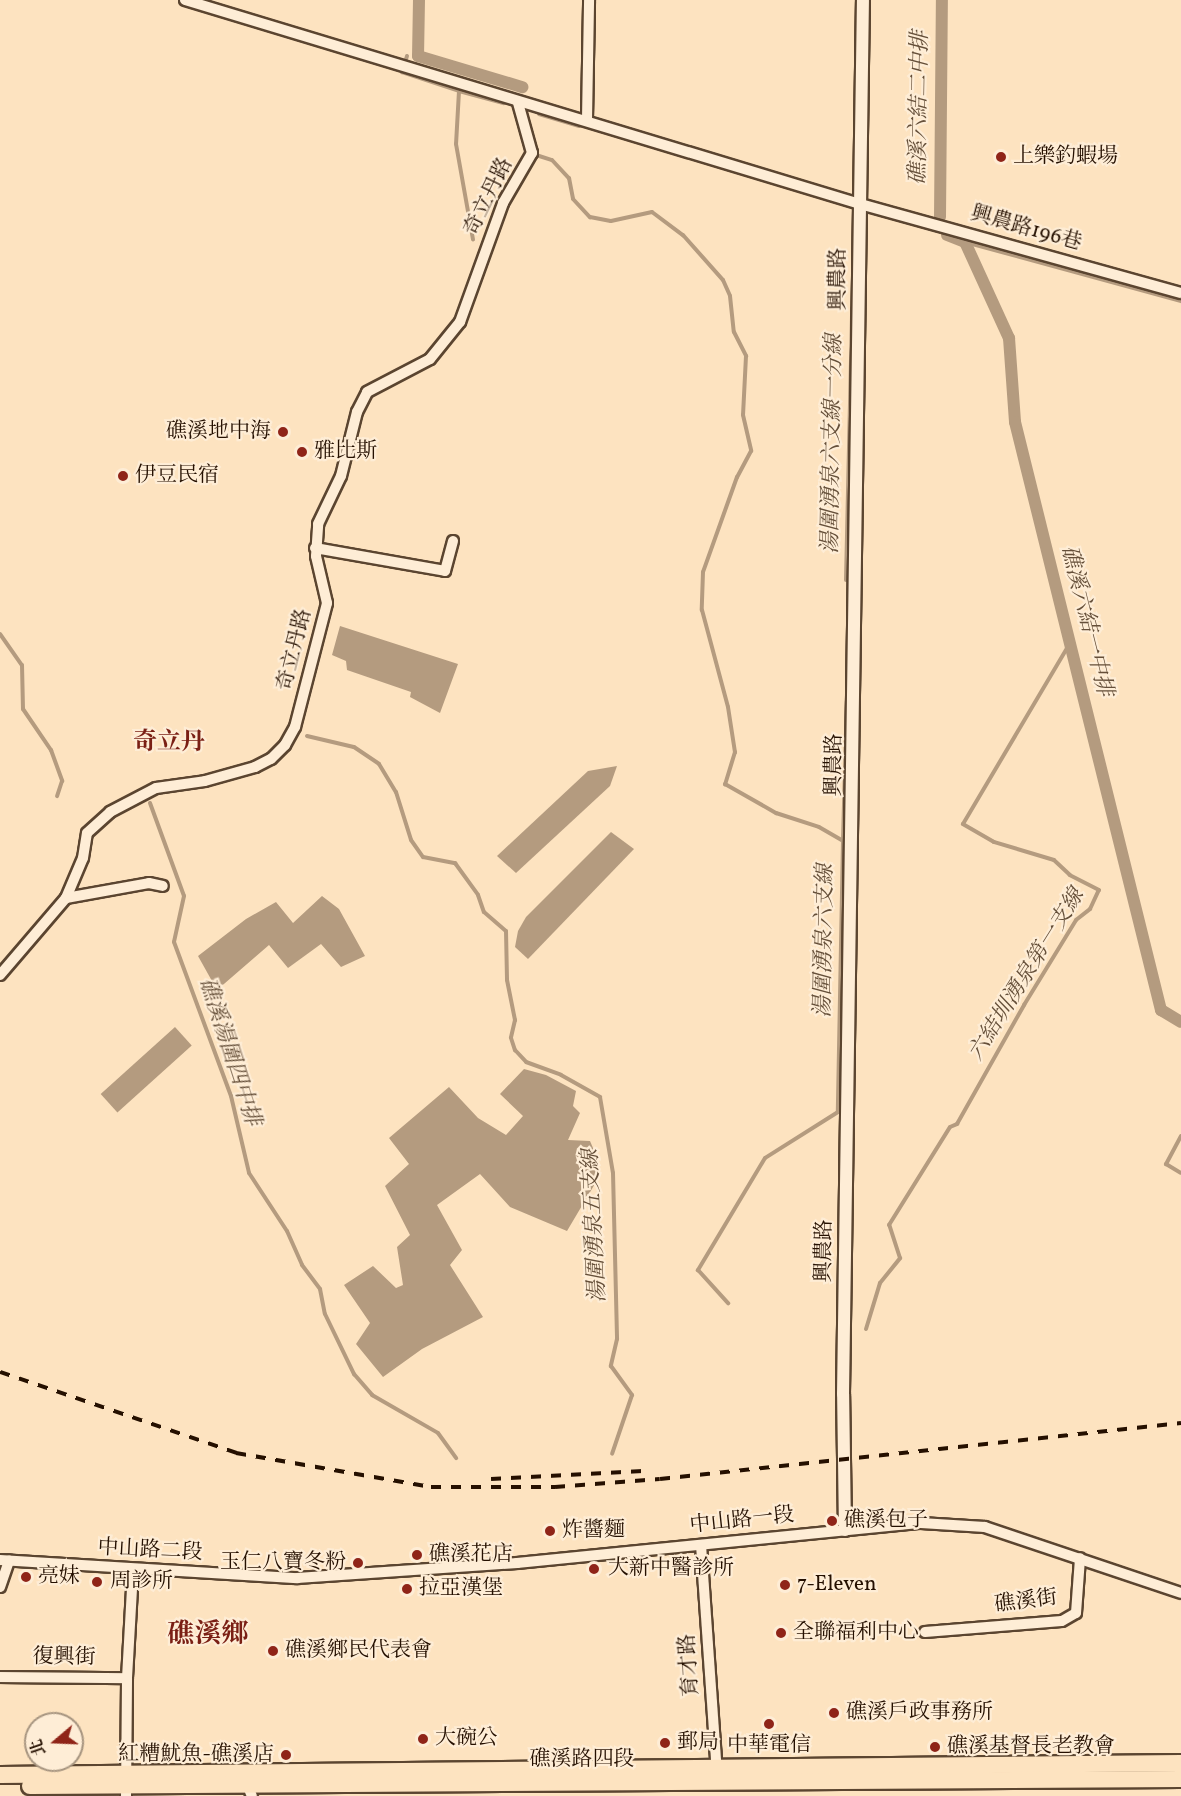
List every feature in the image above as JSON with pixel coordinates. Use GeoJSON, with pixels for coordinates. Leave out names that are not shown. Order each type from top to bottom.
{"type":"FeatureCollection","features":[{"type":"Feature","properties":{"kind":"main road","name":"礁溪路四段"},"geometry":{"type":"LineString","coordinates":[[127,1785],[525,1783],[717,1775],[1181,1763]]}},
{"type":"Feature","properties":{"kind":"main road"},"geometry":{"type":"LineString","coordinates":[[0,1775],[127,1785]]}},
{"type":"Feature","properties":{"kind":"main road","name":"礁溪路四段"},"geometry":{"type":"LineString","coordinates":[[717,1775],[1181,1779]]}},
{"type":"Feature","properties":{"kind":"main road"},"geometry":{"type":"LineString","coordinates":[[0,1786],[127,1785]]}},
{"type":"Feature","properties":{"kind":"street"},"geometry":{"type":"LineString","coordinates":[[185,0],[219,5],[518,103],[586,118],[860,204]]}},
{"type":"Feature","properties":{"kind":"street"},"geometry":{"type":"LineString","coordinates":[[586,118],[589,0]]}},
{"type":"Feature","properties":{"kind":"street","name":"興農路"},"geometry":{"type":"LineString","coordinates":[[845,1530],[843,1394],[863,0]]}},
{"type":"Feature","properties":{"kind":"street","name":"奇立丹路"},"geometry":{"type":"LineString","coordinates":[[0,975],[66,898],[83,858],[87,832],[110,812],[156,788],[205,781],[255,767],[271,759],[285,745],[295,727],[327,603],[315,548],[318,524],[341,476],[357,412],[367,392],[430,359],[460,322],[495,223],[531,153],[518,103]]}},
{"type":"Feature","properties":{"kind":"street","name":"興農路196巷"},"geometry":{"type":"LineString","coordinates":[[860,204],[1181,293]]}},
{"type":"Feature","properties":{"kind":"street"},"geometry":{"type":"LineString","coordinates":[[315,548],[445,572],[453,541]]}},
{"type":"Feature","properties":{"kind":"street"},"geometry":{"type":"LineString","coordinates":[[66,898],[149,883],[163,886]]}},
{"type":"Feature","properties":{"kind":"street","name":"中山路一段"},"geometry":{"type":"LineString","coordinates":[[297,1578],[700,1545],[921,1523],[985,1527],[1181,1593]]}},
{"type":"Feature","properties":{"kind":"street","name":"育才路"},"geometry":{"type":"LineString","coordinates":[[700,1545],[717,1775]]}},
{"type":"Feature","properties":{"kind":"street","name":"礁溪街"},"geometry":{"type":"LineString","coordinates":[[925,1632],[1062,1620],[1076,1613],[1080,1558]]}},
{"type":"Feature","properties":{"kind":"street"},"geometry":{"type":"LineString","coordinates":[[0,1587],[5,1561]]}},
{"type":"Feature","properties":{"kind":"street","name":"中山路二段"},"geometry":{"type":"LineString","coordinates":[[5,1561],[133,1571],[297,1578]]}},
{"type":"Feature","properties":{"kind":"street"},"geometry":{"type":"LineString","coordinates":[[127,1785],[127,1678],[133,1571]]}},
{"type":"Feature","properties":{"kind":"street","name":"復興街"},"geometry":{"type":"LineString","coordinates":[[0,1677],[127,1678]]}},
{"type":"Feature","properties":{"kind":"shaded area"},"geometry":{"type":"Polygon","coordinates":[[[340,626],[458,664],[440,713],[410,697],[411,692],[347,670],[346,661],[332,655],[340,626]]]}},
{"type":"Feature","properties":{"kind":"shaded area"},"geometry":{"type":"Polygon","coordinates":[[[617,766],[610,786],[516,873],[497,856],[588,771],[617,766]]]}},
{"type":"Feature","properties":{"kind":"shaded area"},"geometry":{"type":"Polygon","coordinates":[[[611,832],[634,849],[528,959],[515,947],[518,931],[526,917],[611,832]]]}},
{"type":"Feature","properties":{"kind":"shaded area"},"geometry":{"type":"Polygon","coordinates":[[[322,896],[339,909],[365,956],[341,967],[321,944],[288,968],[269,945],[217,990],[198,956],[246,919],[276,902],[293,923],[322,896]]]}},
{"type":"Feature","properties":{"kind":"shaded area"},"geometry":{"type":"Polygon","coordinates":[[[175,1027],[192,1046],[117,1112],[101,1094],[175,1027]]]}},
{"type":"Feature","properties":{"kind":"shaded area"},"geometry":{"type":"Polygon","coordinates":[[[524,1069],[546,1075],[576,1091],[573,1106],[580,1113],[568,1140],[590,1141],[596,1155],[596,1182],[567,1231],[510,1207],[480,1174],[437,1205],[462,1250],[450,1265],[483,1317],[422,1349],[383,1377],[356,1344],[370,1323],[344,1285],[373,1266],[396,1288],[403,1285],[397,1247],[410,1235],[385,1186],[409,1164],[389,1138],[449,1087],[478,1118],[506,1135],[523,1116],[500,1094],[524,1069]]]}},
{"type":"Feature","properties":{"kind":"waterway"},"geometry":{"type":"LineString","coordinates":[[419,0],[418,56],[522,87]]}},
{"type":"Feature","properties":{"kind":"waterway","name":"礁溪六結二中排"},"geometry":{"type":"LineString","coordinates":[[940,217],[942,0]]}},
{"type":"Feature","properties":{"kind":"waterway"},"geometry":{"type":"LineString","coordinates":[[407,56],[402,72],[459,91],[456,144],[473,239]]}},
{"type":"Feature","properties":{"kind":"waterway"},"geometry":{"type":"LineString","coordinates":[[459,91],[503,103]]}},
{"type":"Feature","properties":{"kind":"waterway"},"geometry":{"type":"LineString","coordinates":[[539,114],[579,126]]}},
{"type":"Feature","properties":{"kind":"waterway","name":"湯圍湧泉六支線"},"geometry":{"type":"LineString","coordinates":[[533,154],[552,160],[569,178],[573,199],[590,217],[611,221],[652,212],[683,235],[723,280],[730,296],[734,332],[746,356],[743,415],[751,451],[737,477],[703,572],[702,610],[728,707],[735,752],[725,784],[776,813],[819,827],[843,841],[838,1112],[765,1158],[698,1270],[728,1303]]}},
{"type":"Feature","properties":{"kind":"waterway","name":"礁溪六結一中排"},"geometry":{"type":"LineString","coordinates":[[947,235],[965,242],[1009,338],[1015,422],[1161,1010],[1181,1022]]}},
{"type":"Feature","properties":{"kind":"waterway"},"geometry":{"type":"LineString","coordinates":[[965,242],[1181,301]]}},
{"type":"Feature","properties":{"kind":"waterway","name":"湯圍湧泉六支線一分線"},"geometry":{"type":"LineString","coordinates":[[846,580],[852,308]]}},
{"type":"Feature","properties":{"kind":"waterway"},"geometry":{"type":"LineString","coordinates":[[0,634],[22,665],[23,709],[51,750],[62,781],[57,796]]}},
{"type":"Feature","properties":{"kind":"waterway","name":"六結圳湧泉第一支線"},"geometry":{"type":"LineString","coordinates":[[866,1329],[880,1283],[900,1258],[889,1225],[950,1127],[957,1124],[1024,1005],[1076,920],[1090,909],[1099,890],[1070,875],[1054,860],[994,842],[963,824],[1070,643]]}},
{"type":"Feature","properties":{"kind":"waterway","name":"湯圍湧泉六支線一分線"},"geometry":{"type":"LineString","coordinates":[[843,840],[847,701]]}},
{"type":"Feature","properties":{"kind":"waterway","name":"湯圍湧泉五支線"},"geometry":{"type":"LineString","coordinates":[[307,736],[354,747],[379,764],[396,792],[411,840],[423,857],[455,863],[478,895],[484,912],[506,931],[507,980],[515,1020],[511,1038],[515,1050],[526,1062],[561,1075],[600,1097],[613,1173],[617,1339],[611,1366],[632,1395],[612,1454]]}},
{"type":"Feature","properties":{"kind":"waterway","name":"礁溪湯圍四中排"},"geometry":{"type":"LineString","coordinates":[[150,803],[184,896],[174,942],[231,1096],[249,1173],[287,1231],[302,1265],[320,1289],[325,1314],[354,1374],[372,1395],[438,1433],[456,1458]]}},
{"type":"Feature","properties":{"kind":"waterway"},"geometry":{"type":"LineString","coordinates":[[1181,1136],[1166,1164],[1181,1173]]}},
{"type":"Feature","properties":{"kind":"railway"},"geometry":{"type":"LineString","coordinates":[[0,1372],[236,1453],[431,1487],[555,1487],[660,1479],[1181,1423]]}},
{"type":"Feature","properties":{"kind":"railway"},"geometry":{"type":"LineString","coordinates":[[491,1479],[643,1471]]}},
{"type":"Feature","properties":{"kind":"place","name":"上樂釣蝦場"},"geometry":{"type":"Point","coordinates":[1001,157]}},
{"type":"Feature","properties":{"kind":"place","name":"礁溪地中海"},"geometry":{"type":"Point","coordinates":[283,432]}},
{"type":"Feature","properties":{"kind":"place","name":"雅比斯"},"geometry":{"type":"Point","coordinates":[302,452]}},
{"type":"Feature","properties":{"kind":"place","name":"伊豆民宿"},"geometry":{"type":"Point","coordinates":[123,476]}},
{"type":"Feature","properties":{"kind":"place","name":"礁溪包子"},"geometry":{"type":"Point","coordinates":[832,1521]}},
{"type":"Feature","properties":{"kind":"place","name":"炸醬麵"},"geometry":{"type":"Point","coordinates":[550,1531]}},
{"type":"Feature","properties":{"kind":"place","name":"礁溪花店"},"geometry":{"type":"Point","coordinates":[417,1555]}},
{"type":"Feature","properties":{"kind":"place","name":"玉仁八寶冬粉"},"geometry":{"type":"Point","coordinates":[358,1563]}},
{"type":"Feature","properties":{"kind":"place","name":"大新中醫診所"},"geometry":{"type":"Point","coordinates":[594,1569]}},
{"type":"Feature","properties":{"kind":"place","name":"亮妹"},"geometry":{"type":"Point","coordinates":[26,1577]}},
{"type":"Feature","properties":{"kind":"place","name":"周診所"},"geometry":{"type":"Point","coordinates":[97,1582]}},
{"type":"Feature","properties":{"kind":"place","name":"7-Eleven"},"geometry":{"type":"Point","coordinates":[785,1585]}},
{"type":"Feature","properties":{"kind":"place","name":"拉亞漢堡"},"geometry":{"type":"Point","coordinates":[407,1589]}},
{"type":"Feature","properties":{"kind":"place","name":"全聯福利中心"},"geometry":{"type":"Point","coordinates":[781,1633]}},
{"type":"Feature","properties":{"kind":"place","name":"礁溪鄉民代表會"},"geometry":{"type":"Point","coordinates":[273,1651]}},
{"type":"Feature","properties":{"kind":"place","name":"礁溪戶政事務所"},"geometry":{"type":"Point","coordinates":[834,1713]}},
{"type":"Feature","properties":{"kind":"place","name":"中華電信"},"geometry":{"type":"Point","coordinates":[769,1724]}},
{"type":"Feature","properties":{"kind":"place","name":"大碗公"},"geometry":{"type":"Point","coordinates":[423,1739]}},
{"type":"Feature","properties":{"kind":"place","name":"郵局"},"geometry":{"type":"Point","coordinates":[665,1743]}},
{"type":"Feature","properties":{"kind":"place","name":"礁溪基督長老教會"},"geometry":{"type":"Point","coordinates":[935,1747]}},
{"type":"Feature","properties":{"kind":"place","name":"紅糟魷魚-礁溪店"},"geometry":{"type":"Point","coordinates":[286,1755]}},
{"type":"Feature","properties":{"kind":"district","name":"奇立丹"},"geometry":{"type":"Point","coordinates":[169,744]}},
{"type":"Feature","properties":{"kind":"district","name":"礁溪鄉"},"geometry":{"type":"Point","coordinates":[208,1636]}}]}
